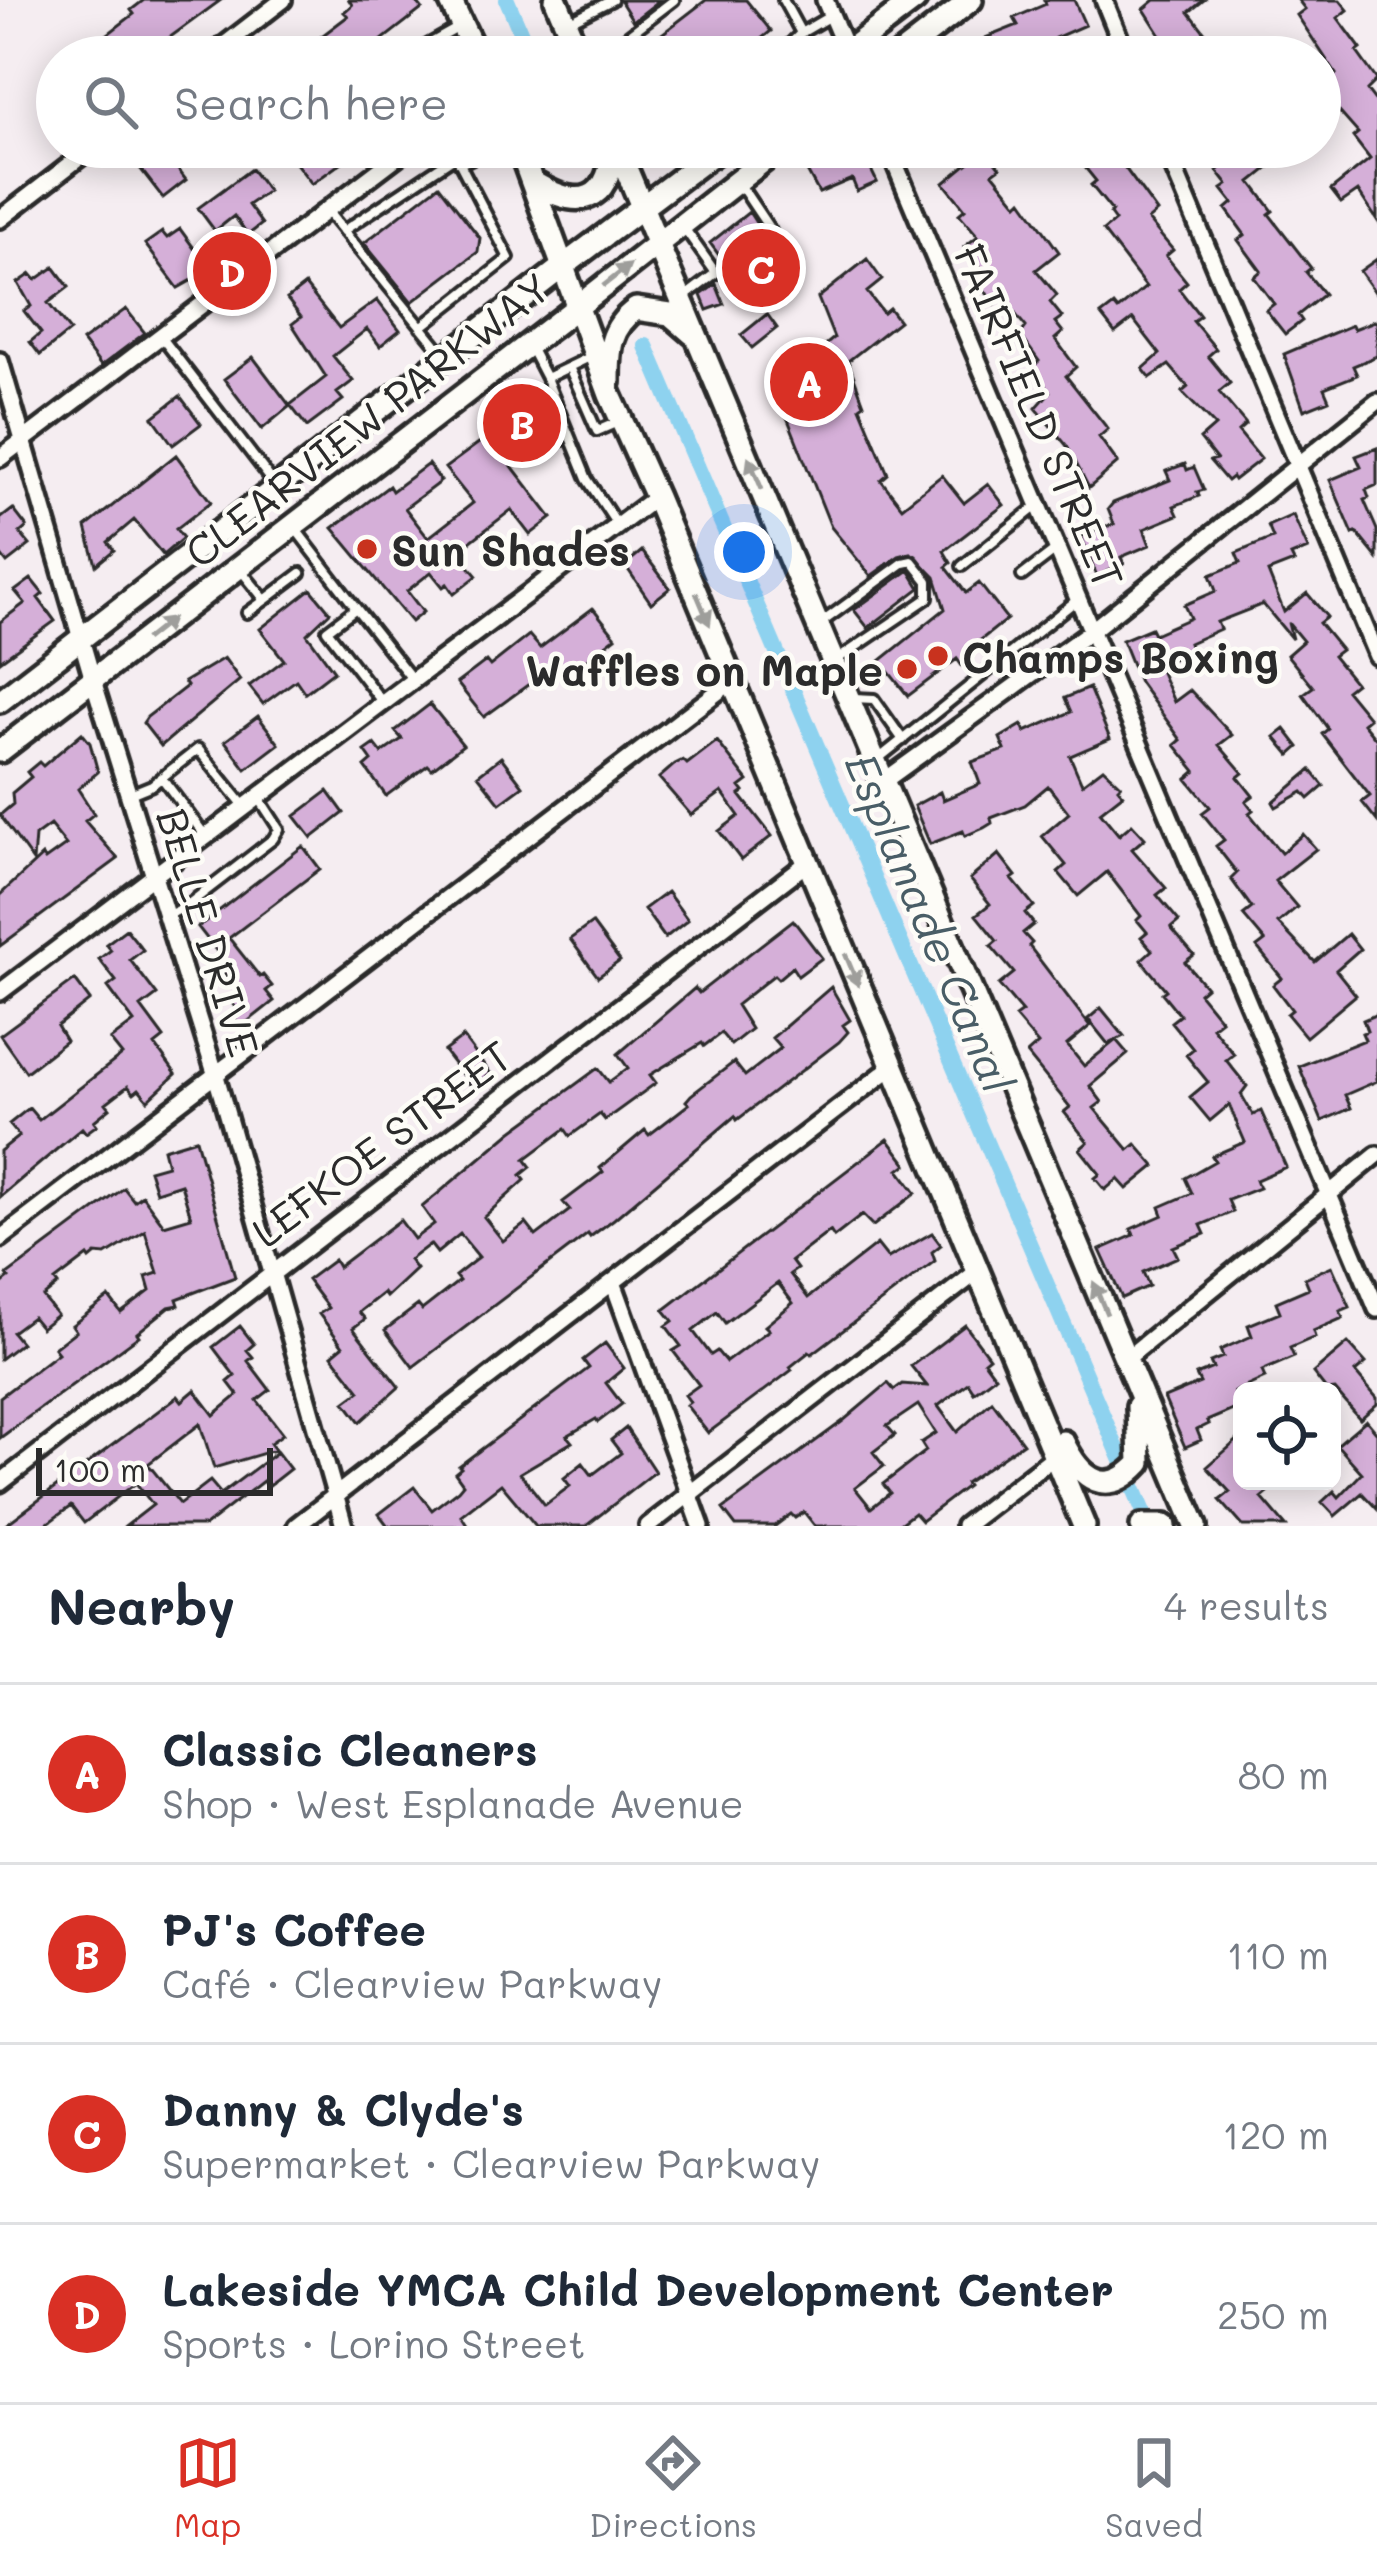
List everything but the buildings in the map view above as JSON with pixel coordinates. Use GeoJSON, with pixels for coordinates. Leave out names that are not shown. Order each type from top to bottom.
{"type":"FeatureCollection","features":[{"type":"Feature","properties":{"kind":"main road"},"geometry":{"type":"LineString","coordinates":[[450,0],[467,36]]}},
{"type":"Feature","properties":{"kind":"main road"},"geometry":{"type":"LineString","coordinates":[[556,0],[572,36]]}},
{"type":"Feature","properties":{"kind":"main road"},"geometry":{"type":"LineString","coordinates":[[869,36],[915,0]]}},
{"type":"Feature","properties":{"kind":"main road"},"geometry":{"type":"LineString","coordinates":[[924,36],[971,0]]}},
{"type":"Feature","properties":{"kind":"main road"},"geometry":{"type":"LineString","coordinates":[[529,168],[594,356],[1084,1526]]}},
{"type":"Feature","properties":{"kind":"main road"},"geometry":{"type":"LineString","coordinates":[[536,184],[557,196],[586,199],[600,190],[610,168]]}},
{"type":"Feature","properties":{"kind":"main road"},"geometry":{"type":"LineString","coordinates":[[625,168],[1196,1526]]}},
{"type":"Feature","properties":{"kind":"main road","name":"CLEARVIEW PARKWAY"},"geometry":{"type":"LineString","coordinates":[[0,700],[644,207],[683,168]]}},
{"type":"Feature","properties":{"kind":"main road","name":"CLEARVIEW PARKWAY"},"geometry":{"type":"LineString","coordinates":[[0,751],[754,168]]}},
{"type":"Feature","properties":{"kind":"main road"},"geometry":{"type":"LineString","coordinates":[[610,395],[611,337],[620,320],[636,309],[670,314],[698,338]]}},
{"type":"Feature","properties":{"kind":"main road"},"geometry":{"type":"LineString","coordinates":[[999,1321],[1024,1352],[1073,1464],[1101,1483],[1124,1477],[1140,1463],[1136,1382]]}},
{"type":"Feature","properties":{"kind":"street"},"geometry":{"type":"LineString","coordinates":[[236,36],[283,0]]}},
{"type":"Feature","properties":{"kind":"street"},"geometry":{"type":"LineString","coordinates":[[1104,0],[1119,36]]}},
{"type":"Feature","properties":{"kind":"street"},"geometry":{"type":"LineString","coordinates":[[0,219],[66,168]]}},
{"type":"Feature","properties":{"kind":"street"},"geometry":{"type":"LineString","coordinates":[[0,458],[380,168]]}},
{"type":"Feature","properties":{"kind":"street","name":"FAIRFIELD STREET"},"geometry":{"type":"LineString","coordinates":[[897,168],[1377,1309]]}},
{"type":"Feature","properties":{"kind":"street"},"geometry":{"type":"LineString","coordinates":[[1174,168],[1377,656]]}},
{"type":"Feature","properties":{"kind":"street","name":"BELLE DRIVE"},"geometry":{"type":"LineString","coordinates":[[0,361],[215,1076],[344,1526]]}},
{"type":"Feature","properties":{"kind":"street"},"geometry":{"type":"LineString","coordinates":[[880,771],[1091,632],[1377,402]]}},
{"type":"Feature","properties":{"kind":"street"},"geometry":{"type":"LineString","coordinates":[[0,992],[656,497]]}},
{"type":"Feature","properties":{"kind":"street"},"geometry":{"type":"LineString","coordinates":[[0,1240],[732,681]]}},
{"type":"Feature","properties":{"kind":"street","name":"LEFKOE STREET"},"geometry":{"type":"LineString","coordinates":[[0,1483],[807,863]]}},
{"type":"Feature","properties":{"kind":"street"},"geometry":{"type":"LineString","coordinates":[[296,1526],[892,1067]]}},
{"type":"Feature","properties":{"kind":"street"},"geometry":{"type":"LineString","coordinates":[[1126,1359],[1377,1155]]}},
{"type":"Feature","properties":{"kind":"street"},"geometry":{"type":"LineString","coordinates":[[648,1526],[978,1271]]}},
{"type":"Feature","properties":{"kind":"street"},"geometry":{"type":"LineString","coordinates":[[613,1282],[701,1526]]}},
{"type":"Feature","properties":{"kind":"street"},"geometry":{"type":"LineString","coordinates":[[964,1526],[1055,1456]]}},
{"type":"Feature","properties":{"kind":"lane"},"geometry":{"type":"LineString","coordinates":[[566,23],[612,0]]}},
{"type":"Feature","properties":{"kind":"lane"},"geometry":{"type":"LineString","coordinates":[[627,36],[674,0]]}},
{"type":"Feature","properties":{"kind":"lane"},"geometry":{"type":"LineString","coordinates":[[783,0],[801,32]]}},
{"type":"Feature","properties":{"kind":"lane"},"geometry":{"type":"LineString","coordinates":[[797,36],[828,8]]}},
{"type":"Feature","properties":{"kind":"lane"},"geometry":{"type":"LineString","coordinates":[[444,36],[462,25]]}},
{"type":"Feature","properties":{"kind":"lane"},"geometry":{"type":"LineString","coordinates":[[343,231],[438,168]]}},
{"type":"Feature","properties":{"kind":"lane"},"geometry":{"type":"LineString","coordinates":[[421,327],[508,259],[462,168]]}},
{"type":"Feature","properties":{"kind":"lane"},"geometry":{"type":"LineString","coordinates":[[682,299],[771,231],[737,181]]}},
{"type":"Feature","properties":{"kind":"lane"},"geometry":{"type":"LineString","coordinates":[[328,212],[446,357]]}},
{"type":"Feature","properties":{"kind":"lane"},"geometry":{"type":"LineString","coordinates":[[682,224],[716,273]]}},
{"type":"Feature","properties":{"kind":"lane"},"geometry":{"type":"LineString","coordinates":[[162,338],[277,487]]}},
{"type":"Feature","properties":{"kind":"lane"},"geometry":{"type":"LineString","coordinates":[[528,344],[587,479],[618,526]]}},
{"type":"Feature","properties":{"kind":"lane"},"geometry":{"type":"LineString","coordinates":[[546,378],[594,356]]}},
{"type":"Feature","properties":{"kind":"lane"},"geometry":{"type":"LineString","coordinates":[[569,367],[597,430],[621,420]]}},
{"type":"Feature","properties":{"kind":"lane"},"geometry":{"type":"LineString","coordinates":[[962,566],[1038,505]]}},
{"type":"Feature","properties":{"kind":"lane"},"geometry":{"type":"LineString","coordinates":[[293,526],[412,680]]}},
{"type":"Feature","properties":{"kind":"lane"},"geometry":{"type":"LineString","coordinates":[[1022,576],[1057,549]]}},
{"type":"Feature","properties":{"kind":"lane"},"geometry":{"type":"LineString","coordinates":[[819,625],[903,562],[912,561],[928,581],[928,598],[834,662]]}},
{"type":"Feature","properties":{"kind":"lane"},"geometry":{"type":"LineString","coordinates":[[238,568],[265,600]]}},
{"type":"Feature","properties":{"kind":"lane"},"geometry":{"type":"LineString","coordinates":[[247,614],[301,572]]}},
{"type":"Feature","properties":{"kind":"lane"},"geometry":{"type":"LineString","coordinates":[[880,771],[903,740],[1078,599]]}},
{"type":"Feature","properties":{"kind":"lane"},"geometry":{"type":"LineString","coordinates":[[356,608],[328,630],[383,703]]}},
{"type":"Feature","properties":{"kind":"lane"},"geometry":{"type":"LineString","coordinates":[[849,698],[874,699],[903,740]]}},
{"type":"Feature","properties":{"kind":"lane"},"geometry":{"type":"LineString","coordinates":[[128,794],[162,778],[198,749],[277,822],[273,839],[185,907],[166,916]]}},
{"type":"Feature","properties":{"kind":"lane"},"geometry":{"type":"LineString","coordinates":[[162,778],[206,836]]}},
{"type":"Feature","properties":{"kind":"waterway","name":"Esplanade Canal"},"geometry":{"type":"LineString","coordinates":[[507,0],[522,36]]}},
{"type":"Feature","properties":{"kind":"waterway","name":"Esplanade Canal"},"geometry":{"type":"LineString","coordinates":[[646,346],[1150,1526]]}},
{"type":"Feature","properties":{"kind":"place","name":"Danny & Clyde's"},"geometry":{"type":"Point","coordinates":[761,268]}},
{"type":"Feature","properties":{"kind":"place","name":"Lakeside YMCA Child Development Center"},"geometry":{"type":"Point","coordinates":[232,271]}},
{"type":"Feature","properties":{"kind":"place","name":"Classic Cleaners"},"geometry":{"type":"Point","coordinates":[809,382]}},
{"type":"Feature","properties":{"kind":"place","name":"PJ's Coffee"},"geometry":{"type":"Point","coordinates":[522,423]}},
{"type":"Feature","properties":{"kind":"place","name":"Sun Shades"},"geometry":{"type":"Point","coordinates":[367,549]}},
{"type":"Feature","properties":{"kind":"place","name":"Champs Boxing"},"geometry":{"type":"Point","coordinates":[938,656]}},
{"type":"Feature","properties":{"kind":"place","name":"Waffles on Maple"},"geometry":{"type":"Point","coordinates":[907,669]}}]}
